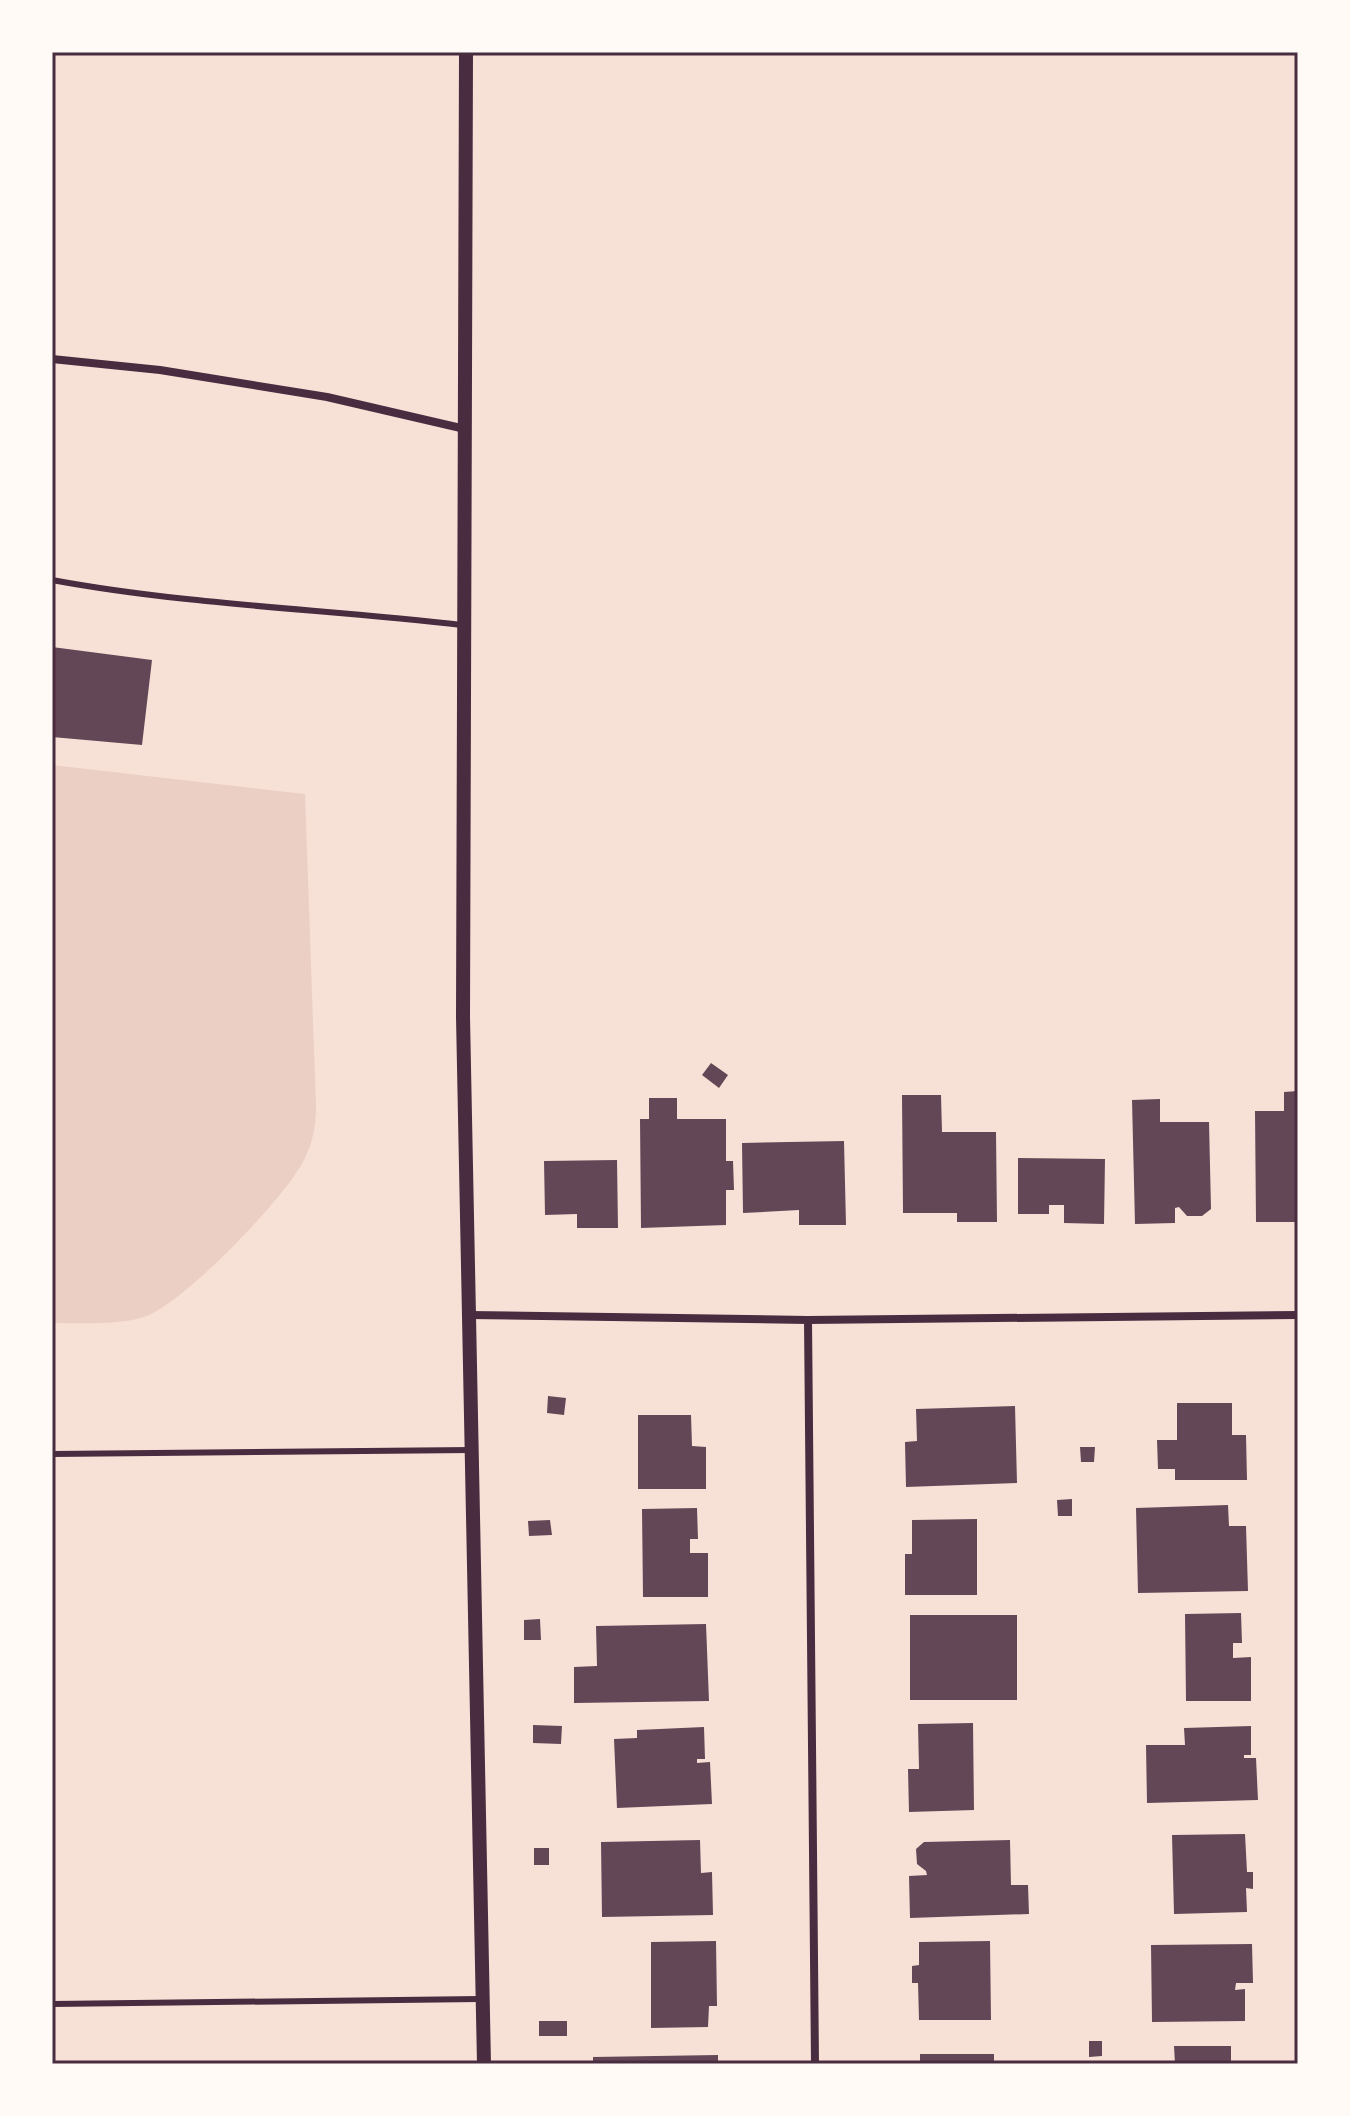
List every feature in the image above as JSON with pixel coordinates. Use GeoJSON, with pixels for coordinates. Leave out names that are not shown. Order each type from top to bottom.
{"type":"FeatureCollection","features":[{"type":"Feature","properties":{"kind":"street"},"geometry":{"type":"LineString","coordinates":[[466,52],[463,1017],[484,2064]]}},
{"type":"Feature","properties":{"kind":"street"},"geometry":{"type":"LineString","coordinates":[[52,359],[160,370],[327,397],[465,429]]}},
{"type":"Feature","properties":{"kind":"street"},"geometry":{"type":"LineString","coordinates":[[469,1315],[808,1320],[1298,1315]]}},
{"type":"Feature","properties":{"kind":"street"},"geometry":{"type":"LineString","coordinates":[[808,1320],[815,2064]]}},
{"type":"Feature","properties":{"kind":"lane"},"geometry":{"type":"LineString","coordinates":[[52,580],[265,608],[355,613],[465,625]]}},
{"type":"Feature","properties":{"kind":"lane"},"geometry":{"type":"LineString","coordinates":[[52,1454],[472,1450]]}},
{"type":"Feature","properties":{"kind":"lane"},"geometry":{"type":"LineString","coordinates":[[52,2004],[483,1999]]}},
{"type":"Feature","properties":{"kind":"shaded area"},"geometry":{"type":"Polygon","coordinates":[[[52,765],[305,794],[316,1106],[310,1147],[277,1198],[210,1269],[166,1305],[149,1315],[127,1321],[52,1323],[52,765]]]}},
{"type":"Feature","properties":{"kind":"building"},"geometry":{"type":"Polygon","coordinates":[[[52,647],[152,660],[142,745],[52,737],[52,647]]]}},
{"type":"Feature","properties":{"kind":"building"},"geometry":{"type":"Polygon","coordinates":[[[711,1063],[728,1075],[719,1088],[702,1075],[711,1063]]]}},
{"type":"Feature","properties":{"kind":"building"},"geometry":{"type":"Polygon","coordinates":[[[1298,1091],[1298,1222],[1256,1222],[1255,1111],[1284,1111],[1284,1092],[1298,1091]]]}},
{"type":"Feature","properties":{"kind":"building"},"geometry":{"type":"Polygon","coordinates":[[[902,1095],[941,1095],[942,1132],[996,1132],[997,1222],[957,1222],[957,1213],[903,1213],[902,1095]]]}},
{"type":"Feature","properties":{"kind":"building"},"geometry":{"type":"Polygon","coordinates":[[[649,1098],[677,1098],[677,1119],[726,1119],[726,1161],[733,1161],[734,1190],[726,1190],[726,1225],[641,1228],[640,1119],[649,1119],[649,1098]]]}},
{"type":"Feature","properties":{"kind":"building"},"geometry":{"type":"Polygon","coordinates":[[[1160,1099],[1160,1122],[1209,1122],[1211,1209],[1202,1216],[1187,1216],[1179,1207],[1175,1208],[1175,1223],[1135,1224],[1132,1100],[1160,1099]]]}},
{"type":"Feature","properties":{"kind":"building"},"geometry":{"type":"Polygon","coordinates":[[[844,1141],[846,1225],[799,1225],[799,1210],[743,1213],[742,1143],[844,1141]]]}},
{"type":"Feature","properties":{"kind":"building"},"geometry":{"type":"Polygon","coordinates":[[[1018,1158],[1105,1159],[1104,1224],[1064,1223],[1064,1205],[1049,1205],[1049,1214],[1018,1214],[1018,1158]]]}},
{"type":"Feature","properties":{"kind":"building"},"geometry":{"type":"Polygon","coordinates":[[[617,1160],[618,1228],[577,1228],[577,1214],[545,1215],[544,1161],[617,1160]]]}},
{"type":"Feature","properties":{"kind":"building"},"geometry":{"type":"Polygon","coordinates":[[[548,1396],[566,1398],[564,1415],[547,1413],[548,1396]]]}},
{"type":"Feature","properties":{"kind":"building"},"geometry":{"type":"Polygon","coordinates":[[[1177,1403],[1232,1403],[1232,1435],[1246,1435],[1247,1480],[1175,1480],[1175,1469],[1158,1469],[1157,1440],[1177,1440],[1177,1403]]]}},
{"type":"Feature","properties":{"kind":"building"},"geometry":{"type":"Polygon","coordinates":[[[1015,1406],[1017,1483],[906,1487],[905,1442],[917,1441],[916,1409],[1015,1406]]]}},
{"type":"Feature","properties":{"kind":"building"},"geometry":{"type":"Polygon","coordinates":[[[638,1415],[691,1415],[692,1446],[706,1447],[706,1489],[638,1489],[638,1415]]]}},
{"type":"Feature","properties":{"kind":"building"},"geometry":{"type":"Polygon","coordinates":[[[1080,1447],[1095,1447],[1094,1462],[1081,1462],[1080,1447]]]}},
{"type":"Feature","properties":{"kind":"building"},"geometry":{"type":"Polygon","coordinates":[[[1072,1499],[1072,1516],[1058,1516],[1057,1500],[1072,1499]]]}},
{"type":"Feature","properties":{"kind":"building"},"geometry":{"type":"Polygon","coordinates":[[[1228,1505],[1229,1526],[1246,1526],[1248,1591],[1138,1593],[1136,1508],[1228,1505]]]}},
{"type":"Feature","properties":{"kind":"building"},"geometry":{"type":"Polygon","coordinates":[[[697,1508],[698,1539],[690,1539],[690,1553],[708,1553],[708,1597],[643,1597],[642,1509],[697,1508]]]}},
{"type":"Feature","properties":{"kind":"building"},"geometry":{"type":"Polygon","coordinates":[[[977,1519],[977,1595],[905,1595],[905,1554],[912,1554],[912,1520],[977,1519]]]}},
{"type":"Feature","properties":{"kind":"building"},"geometry":{"type":"Polygon","coordinates":[[[550,1520],[552,1535],[529,1536],[528,1521],[550,1520]]]}},
{"type":"Feature","properties":{"kind":"building"},"geometry":{"type":"Polygon","coordinates":[[[1241,1613],[1242,1643],[1233,1643],[1233,1658],[1251,1657],[1251,1701],[1186,1701],[1185,1614],[1241,1613]]]}},
{"type":"Feature","properties":{"kind":"building"},"geometry":{"type":"Polygon","coordinates":[[[910,1615],[1017,1615],[1017,1700],[910,1700],[910,1615]]]}},
{"type":"Feature","properties":{"kind":"building"},"geometry":{"type":"Polygon","coordinates":[[[540,1619],[541,1640],[524,1640],[524,1620],[540,1619]]]}},
{"type":"Feature","properties":{"kind":"building"},"geometry":{"type":"Polygon","coordinates":[[[706,1624],[709,1701],[574,1703],[574,1667],[597,1666],[596,1626],[706,1624]]]}},
{"type":"Feature","properties":{"kind":"building"},"geometry":{"type":"Polygon","coordinates":[[[973,1723],[974,1810],[909,1812],[908,1769],[919,1769],[918,1724],[973,1723]]]}},
{"type":"Feature","properties":{"kind":"building"},"geometry":{"type":"Polygon","coordinates":[[[533,1725],[562,1726],[561,1744],[533,1743],[533,1725]]]}},
{"type":"Feature","properties":{"kind":"building"},"geometry":{"type":"Polygon","coordinates":[[[1251,1726],[1251,1755],[1244,1755],[1244,1758],[1256,1758],[1258,1800],[1147,1803],[1146,1745],[1185,1745],[1184,1728],[1251,1726]]]}},
{"type":"Feature","properties":{"kind":"building"},"geometry":{"type":"Polygon","coordinates":[[[704,1727],[705,1759],[697,1759],[697,1763],[710,1762],[712,1804],[617,1808],[614,1739],[637,1738],[637,1730],[704,1727]]]}},
{"type":"Feature","properties":{"kind":"building"},"geometry":{"type":"Polygon","coordinates":[[[1245,1834],[1247,1872],[1253,1872],[1253,1889],[1246,1888],[1247,1912],[1174,1914],[1172,1835],[1245,1834]]]}},
{"type":"Feature","properties":{"kind":"building"},"geometry":{"type":"Polygon","coordinates":[[[700,1840],[701,1873],[712,1872],[713,1915],[602,1917],[601,1842],[700,1840]]]}},
{"type":"Feature","properties":{"kind":"building"},"geometry":{"type":"Polygon","coordinates":[[[1010,1840],[1011,1885],[1028,1885],[1029,1914],[910,1918],[909,1876],[927,1875],[917,1864],[916,1849],[924,1842],[1010,1840]]]}},
{"type":"Feature","properties":{"kind":"building"},"geometry":{"type":"Polygon","coordinates":[[[534,1848],[549,1848],[549,1865],[534,1865],[534,1848]]]}},
{"type":"Feature","properties":{"kind":"building"},"geometry":{"type":"Polygon","coordinates":[[[716,1941],[717,2006],[709,2006],[708,2027],[651,2028],[651,1942],[716,1941]]]}},
{"type":"Feature","properties":{"kind":"building"},"geometry":{"type":"Polygon","coordinates":[[[990,1941],[991,2020],[919,2020],[918,1983],[912,1983],[912,1966],[919,1965],[919,1942],[990,1941]]]}},
{"type":"Feature","properties":{"kind":"building"},"geometry":{"type":"Polygon","coordinates":[[[1252,1944],[1253,1983],[1236,1983],[1235,1990],[1245,1989],[1245,2021],[1152,2022],[1151,1945],[1252,1944]]]}},
{"type":"Feature","properties":{"kind":"building"},"geometry":{"type":"Polygon","coordinates":[[[539,2021],[567,2021],[567,2036],[539,2036],[539,2021]]]}},
{"type":"Feature","properties":{"kind":"building"},"geometry":{"type":"Polygon","coordinates":[[[1089,2041],[1102,2041],[1102,2056],[1089,2057],[1089,2041]]]}},
{"type":"Feature","properties":{"kind":"building"},"geometry":{"type":"Polygon","coordinates":[[[1174,2046],[1231,2046],[1231,2064],[1175,2064],[1174,2046]]]}},
{"type":"Feature","properties":{"kind":"building"},"geometry":{"type":"Polygon","coordinates":[[[920,2054],[994,2054],[994,2064],[920,2064],[920,2054]]]}},
{"type":"Feature","properties":{"kind":"building"},"geometry":{"type":"Polygon","coordinates":[[[718,2055],[718,2064],[593,2064],[593,2057],[718,2055]]]}}]}
